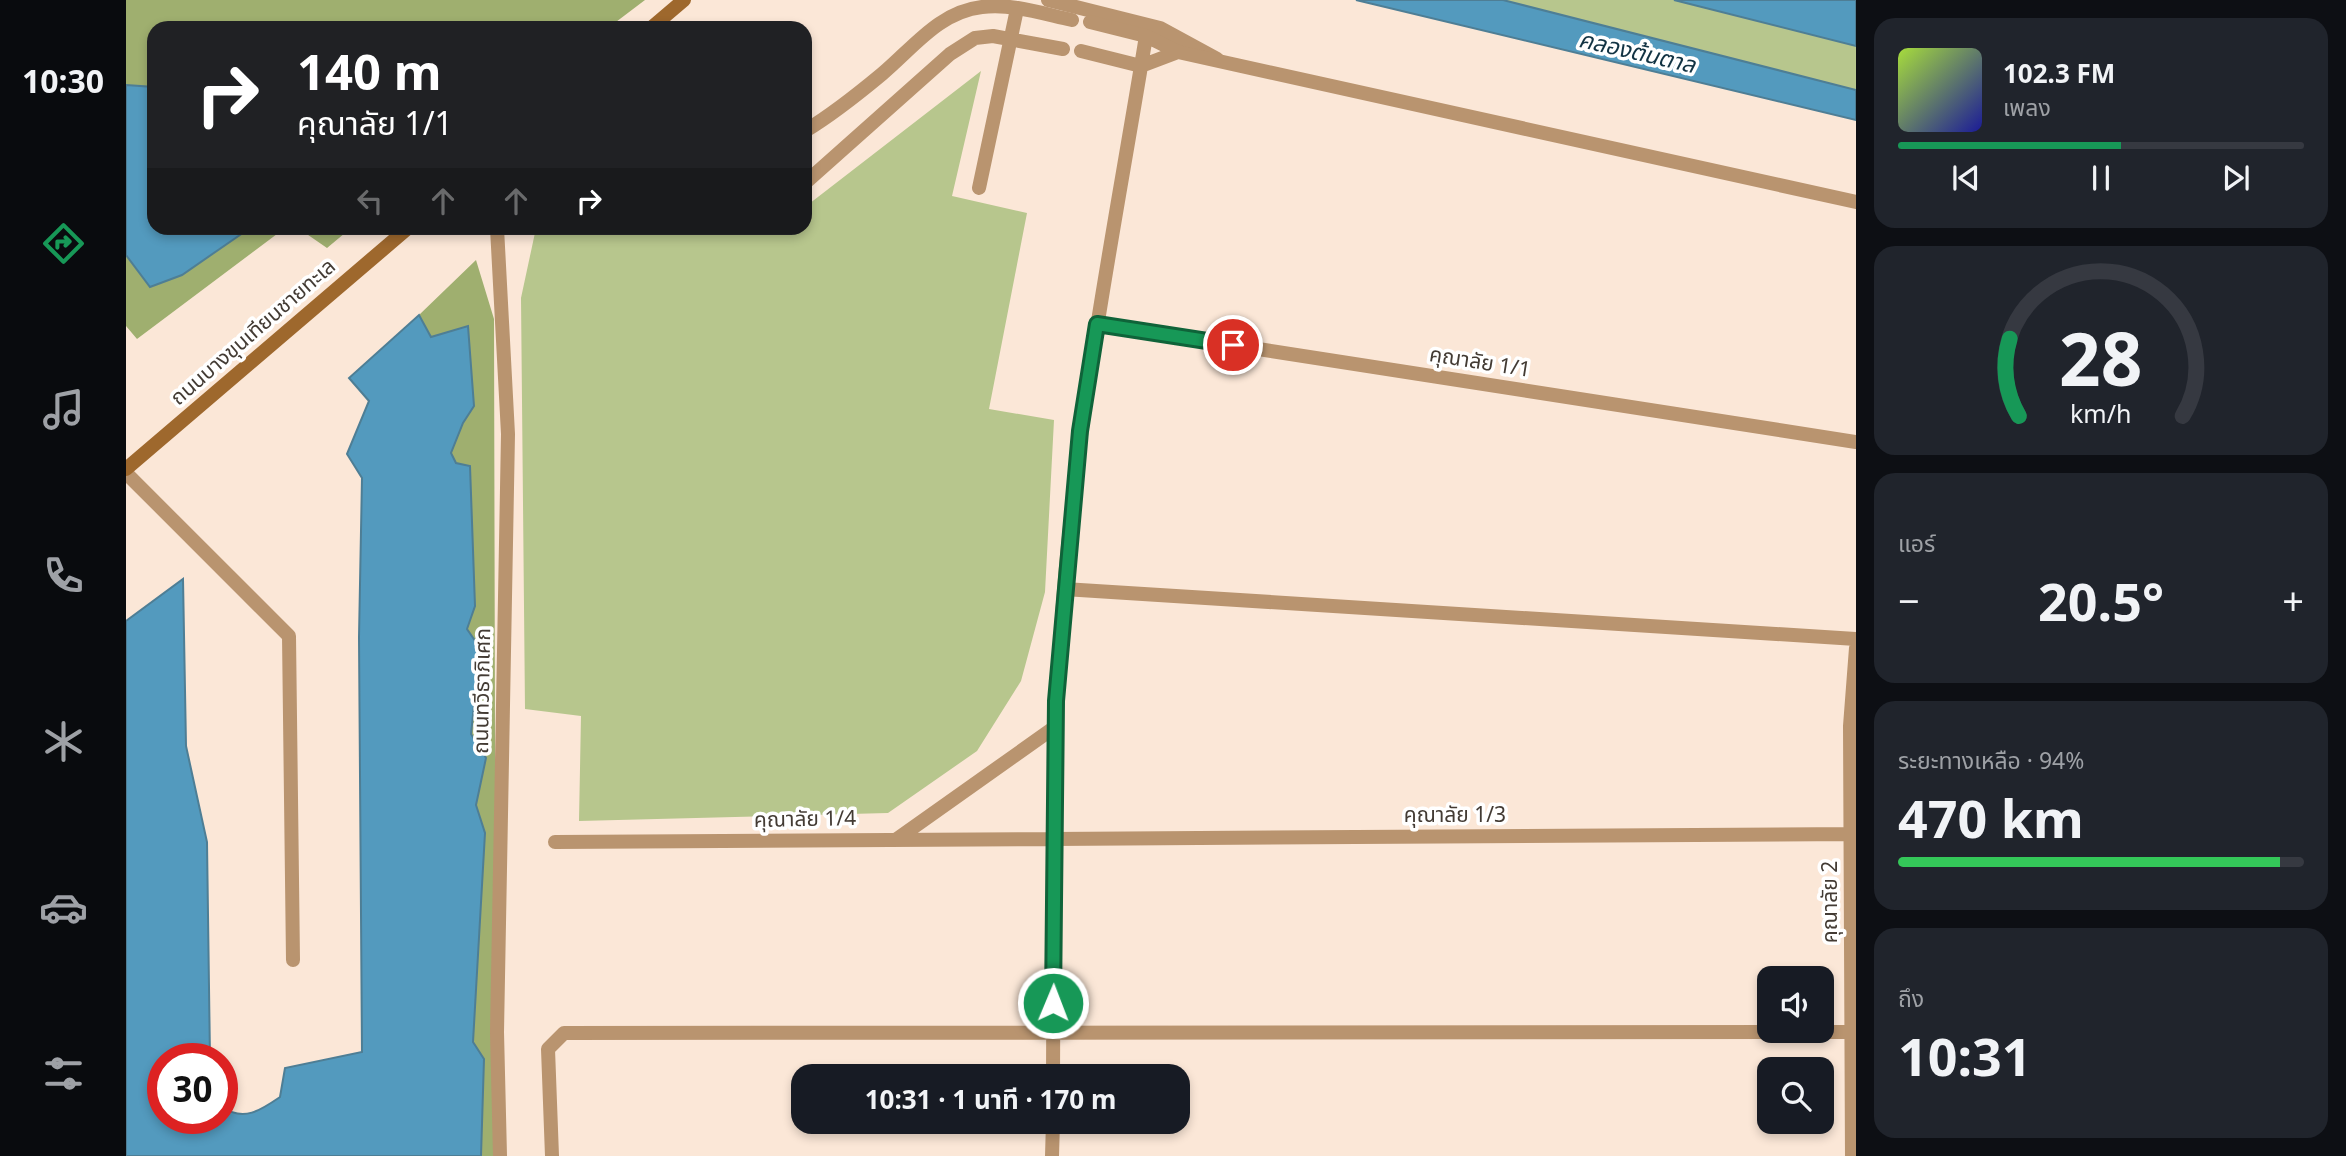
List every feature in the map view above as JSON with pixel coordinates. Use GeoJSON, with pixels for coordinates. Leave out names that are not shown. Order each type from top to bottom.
{"type":"FeatureCollection","features":[{"type":"Feature","properties":{"kind":"main road"},"geometry":{"type":"LineString","coordinates":[[659,21],[684,0]]}},
{"type":"Feature","properties":{"kind":"main road","name":"ถนนบางขุนเทียนชายทะเล"},"geometry":{"type":"LineString","coordinates":[[126,471],[400,235]]}},
{"type":"Feature","properties":{"kind":"street"},"geometry":{"type":"LineString","coordinates":[[1048,0],[1160,28],[1219,60]]}},
{"type":"Feature","properties":{"kind":"street"},"geometry":{"type":"LineString","coordinates":[[812,127],[885,72],[925,33],[967,5],[1017,9],[1072,20]]}},
{"type":"Feature","properties":{"kind":"street"},"geometry":{"type":"LineString","coordinates":[[979,188],[1017,9]]}},
{"type":"Feature","properties":{"kind":"street"},"geometry":{"type":"LineString","coordinates":[[1090,22],[1146,36],[1178,52],[1856,202]]}},
{"type":"Feature","properties":{"kind":"street"},"geometry":{"type":"LineString","coordinates":[[812,177],[950,54],[975,38],[993,36],[1063,50]]}},
{"type":"Feature","properties":{"kind":"street"},"geometry":{"type":"LineString","coordinates":[[1053,1064],[1055,727],[1064,589],[1080,431],[1146,36]]}},
{"type":"Feature","properties":{"kind":"street"},"geometry":{"type":"LineString","coordinates":[[1081,51],[1141,66],[1178,52]]}},
{"type":"Feature","properties":{"kind":"street","name":"ถนนทวีธาภิเศก"},"geometry":{"type":"LineString","coordinates":[[497,235],[508,434],[497,1032],[500,1156]]}},
{"type":"Feature","properties":{"kind":"street","name":"คุณาลัย 1/1"},"geometry":{"type":"LineString","coordinates":[[1097,324],[1856,442]]}},
{"type":"Feature","properties":{"kind":"street"},"geometry":{"type":"LineString","coordinates":[[126,471],[289,636],[293,960]]}},
{"type":"Feature","properties":{"kind":"street"},"geometry":{"type":"LineString","coordinates":[[1064,589],[1856,639]]}},
{"type":"Feature","properties":{"kind":"street","name":"คุณาลัย 2"},"geometry":{"type":"LineString","coordinates":[[1852,1156],[1854,834],[1850,726],[1856,648]]}},
{"type":"Feature","properties":{"kind":"street"},"geometry":{"type":"LineString","coordinates":[[897,839],[1055,727]]}},
{"type":"Feature","properties":{"kind":"street","name":"คุณาลัย 1/3"},"geometry":{"type":"LineString","coordinates":[[1055,838],[1854,834]]}},
{"type":"Feature","properties":{"kind":"street","name":"คุณาลัย 1/4"},"geometry":{"type":"LineString","coordinates":[[555,842],[1055,838]]}},
{"type":"Feature","properties":{"kind":"street"},"geometry":{"type":"LineString","coordinates":[[552,1156],[548,1049],[564,1033],[1053,1030],[1854,1032]]}},
{"type":"Feature","properties":{"kind":"street"},"geometry":{"type":"LineString","coordinates":[[1052,1156],[1053,1134]]}},
{"type":"Feature","properties":{"kind":"green space"},"geometry":{"type":"Polygon","coordinates":[[[126,0],[645,0],[617,21],[147,21],[147,86],[126,85],[126,0]]]}},
{"type":"Feature","properties":{"kind":"green space"},"geometry":{"type":"Polygon","coordinates":[[[1503,0],[1674,0],[1856,46],[1856,90],[1503,0]]]}},
{"type":"Feature","properties":{"kind":"green space"},"geometry":{"type":"Polygon","coordinates":[[[981,71],[952,196],[1027,213],[989,409],[1054,420],[1045,592],[1021,681],[977,751],[888,813],[579,821],[581,716],[525,709],[521,298],[534,235],[812,235],[812,202],[981,71]]]}},
{"type":"Feature","properties":{"kind":"green space"},"geometry":{"type":"Polygon","coordinates":[[[240,235],[276,235],[137,339],[126,326],[126,255],[151,287],[182,275],[240,235]]]}},
{"type":"Feature","properties":{"kind":"green space"},"geometry":{"type":"Polygon","coordinates":[[[308,235],[343,235],[327,248],[308,235]]]}},
{"type":"Feature","properties":{"kind":"green space"},"geometry":{"type":"Polygon","coordinates":[[[476,260],[494,319],[496,1156],[481,1156],[484,1059],[473,1042],[485,833],[476,805],[486,758],[471,734],[467,629],[475,606],[470,466],[456,463],[451,453],[463,423],[474,406],[468,327],[431,337],[419,315],[476,260]]]}},
{"type":"Feature","properties":{"kind":"water","name":"คลองต้นตาล"},"geometry":{"type":"Polygon","coordinates":[[[1356,0],[1503,0],[1856,90],[1856,120],[1356,0]]]}},
{"type":"Feature","properties":{"kind":"water"},"geometry":{"type":"Polygon","coordinates":[[[1674,0],[1856,0],[1856,46],[1674,0]]]}},
{"type":"Feature","properties":{"kind":"water"},"geometry":{"type":"Polygon","coordinates":[[[126,85],[147,86],[147,235],[240,235],[182,275],[150,287],[126,255],[126,85]]]}},
{"type":"Feature","properties":{"kind":"water"},"geometry":{"type":"Polygon","coordinates":[[[419,315],[431,337],[468,326],[474,406],[463,423],[451,453],[456,463],[470,466],[475,606],[467,629],[480,648],[471,734],[486,758],[476,805],[485,833],[473,1042],[484,1059],[481,1156],[126,1156],[126,621],[183,579],[186,746],[207,842],[210,1043],[147,1043],[147,1134],[238,1134],[238,1114],[252,1112],[280,1097],[285,1068],[362,1052],[359,637],[362,478],[347,454],[369,401],[349,378],[419,315]]]}},
{"type":"Feature","properties":{"kind":"route"},"geometry":{"type":"LineString","coordinates":[[1053,1003],[1056,701],[1080,431],[1097,324],[1233,345]]}}]}
